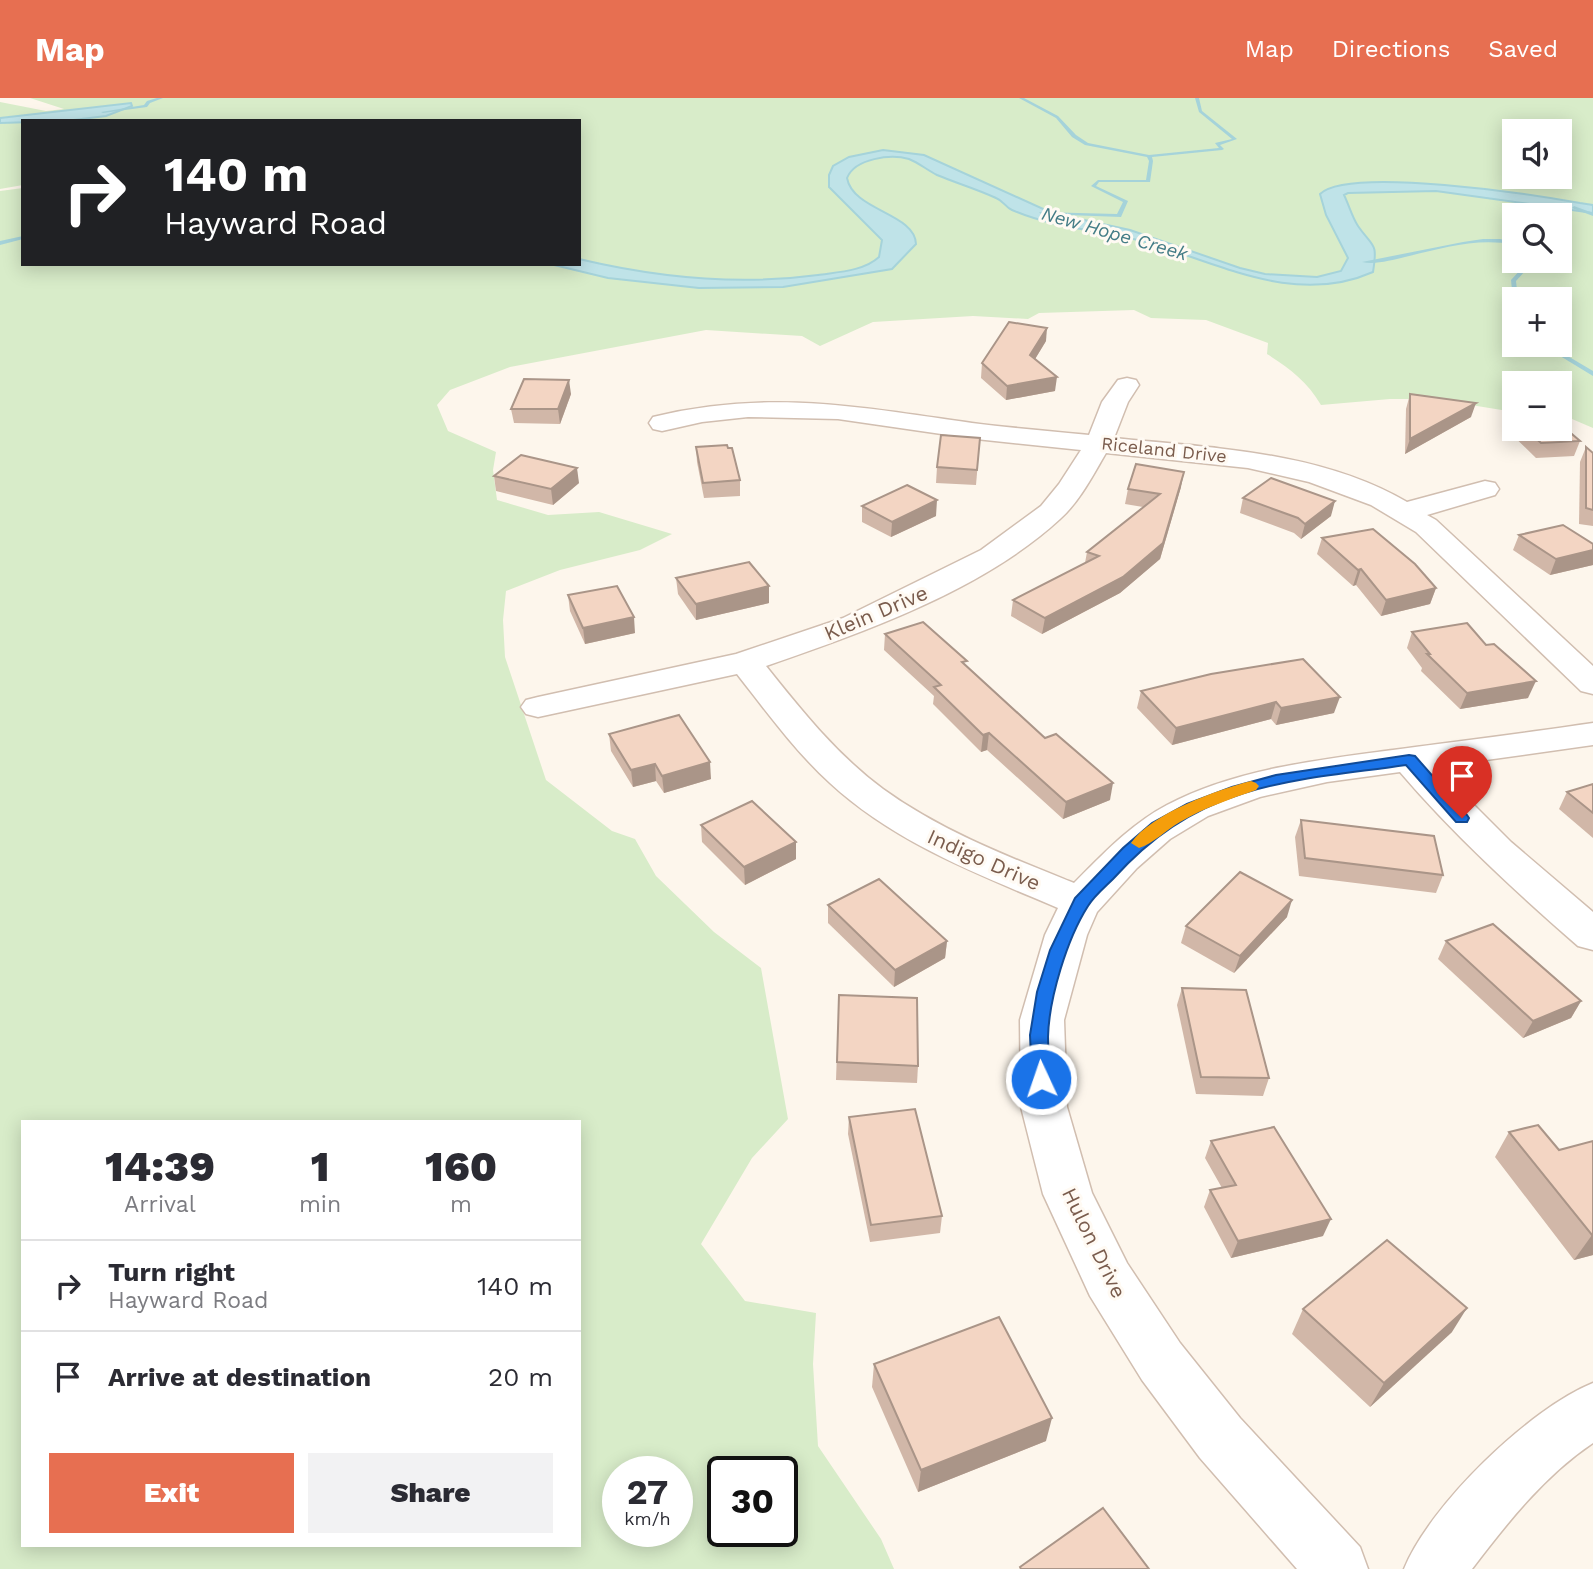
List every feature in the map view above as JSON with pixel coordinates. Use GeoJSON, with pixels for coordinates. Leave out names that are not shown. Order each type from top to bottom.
{"type":"FeatureCollection","features":[{"type":"Feature","properties":{"kind":"street","name":"Klein Drive"},"geometry":{"type":"LineString","coordinates":[[538,707],[745,662],[854,625],[992,556],[1051,512],[1070,489],[1099,443],[1115,402],[1127,385]]}},
{"type":"Feature","properties":{"kind":"street","name":"Riceland Drive"},"geometry":{"type":"LineString","coordinates":[[662,423],[737,410],[792,408],[838,411],[976,431],[1280,465],[1349,486],[1405,512],[1446,543],[1593,684]]}},
{"type":"Feature","properties":{"kind":"street"},"geometry":{"type":"LineString","coordinates":[[1405,512],[1485,489]]}},
{"type":"Feature","properties":{"kind":"street","name":"Indigo Drive"},"geometry":{"type":"LineString","coordinates":[[745,662],[813,746],[845,777],[883,807],[961,853],[1081,902]]}},
{"type":"Feature","properties":{"kind":"street","name":"Hulon Drive"},"geometry":{"type":"LineString","coordinates":[[1338,1569],[1230,1449],[1144,1339],[1102,1269],[1069,1197],[1049,1133],[1041,1079],[1039,1035],[1046,992],[1059,950],[1081,902],[1128,852],[1158,827],[1193,808],[1237,790],[1276,779],[1593,734]]}},
{"type":"Feature","properties":{"kind":"street"},"geometry":{"type":"LineString","coordinates":[[1409,759],[1447,804],[1490,846],[1593,934]]}},
{"type":"Feature","properties":{"kind":"street"},"geometry":{"type":"LineString","coordinates":[[1434,1569],[1490,1496],[1537,1449],[1593,1410]]}},
{"type":"Feature","properties":{"kind":"green space"},"geometry":{"type":"Polygon","coordinates":[[[30,98],[1593,98],[1593,428],[1572,419],[1572,371],[1502,371],[1502,410],[1434,399],[1390,399],[1321,405],[1297,376],[1267,354],[1268,343],[1206,320],[1151,318],[1134,310],[1039,313],[1028,319],[973,316],[873,322],[820,346],[802,336],[706,330],[510,367],[450,390],[437,405],[448,431],[496,452],[493,470],[497,500],[548,515],[599,512],[672,534],[640,550],[560,570],[506,591],[503,620],[505,657],[546,780],[612,831],[635,839],[656,876],[714,932],[761,968],[788,1119],[752,1158],[701,1244],[745,1301],[816,1313],[813,1364],[818,1446],[881,1539],[894,1569],[0,1569],[0,191],[21,188],[21,266],[581,266],[581,119],[21,119],[21,185],[0,189],[0,102],[46,111],[64,109],[30,98]]]}},
{"type":"Feature","properties":{"kind":"water"},"geometry":{"type":"Polygon","coordinates":[[[131,103],[132,106],[106,116],[81,119],[21,119],[21,122],[0,123],[0,118],[131,103]]]}},
{"type":"Feature","properties":{"kind":"water"},"geometry":{"type":"Polygon","coordinates":[[[883,150],[924,155],[1052,213],[1130,230],[1265,274],[1317,277],[1341,271],[1348,258],[1326,215],[1320,194],[1338,186],[1367,182],[1403,182],[1486,189],[1593,205],[1593,213],[1572,210],[1572,203],[1522,203],[1436,191],[1348,193],[1344,195],[1354,219],[1374,250],[1373,272],[1343,282],[1314,285],[1285,283],[1256,278],[1142,241],[1028,216],[1010,209],[999,199],[937,175],[916,162],[893,157],[865,162],[851,171],[847,178],[860,198],[906,225],[913,234],[916,244],[892,269],[783,287],[699,288],[608,278],[558,266],[581,266],[581,259],[639,271],[728,280],[788,278],[858,268],[879,257],[882,240],[829,187],[829,175],[833,166],[849,157],[883,150]]]}},
{"type":"Feature","properties":{"kind":"building"},"geometry":{"type":"Polygon","coordinates":[[[1009,322],[1047,328],[1030,355],[1057,377],[1007,386],[982,363],[1009,322]]]}},
{"type":"Feature","properties":{"kind":"building"},"geometry":{"type":"Polygon","coordinates":[[[524,379],[569,380],[558,409],[511,409],[524,379]]]}},
{"type":"Feature","properties":{"kind":"building"},"geometry":{"type":"Polygon","coordinates":[[[1410,394],[1476,403],[1410,439],[1410,394]]]}},
{"type":"Feature","properties":{"kind":"building"},"geometry":{"type":"Polygon","coordinates":[[[1572,434],[1580,441],[1541,443],[1539,441],[1572,441],[1572,434]]]}},
{"type":"Feature","properties":{"kind":"building"},"geometry":{"type":"Polygon","coordinates":[[[941,435],[980,438],[977,470],[937,467],[941,435]]]}},
{"type":"Feature","properties":{"kind":"building"},"geometry":{"type":"Polygon","coordinates":[[[727,445],[732,448],[740,480],[703,483],[696,447],[727,445]]]}},
{"type":"Feature","properties":{"kind":"building"},"geometry":{"type":"Polygon","coordinates":[[[1586,447],[1593,453],[1593,510],[1586,508],[1586,447]]]}},
{"type":"Feature","properties":{"kind":"building"},"geometry":{"type":"Polygon","coordinates":[[[521,455],[577,468],[551,489],[494,476],[521,455]]]}},
{"type":"Feature","properties":{"kind":"building"},"geometry":{"type":"Polygon","coordinates":[[[1136,464],[1184,472],[1163,543],[1123,577],[1045,618],[1013,600],[1099,556],[1087,552],[1160,494],[1128,489],[1136,464]]]}},
{"type":"Feature","properties":{"kind":"building"},"geometry":{"type":"Polygon","coordinates":[[[1271,478],[1335,501],[1305,524],[1298,518],[1243,498],[1271,478]]]}},
{"type":"Feature","properties":{"kind":"building"},"geometry":{"type":"Polygon","coordinates":[[[907,485],[937,500],[892,522],[862,506],[907,485]]]}},
{"type":"Feature","properties":{"kind":"building"},"geometry":{"type":"Polygon","coordinates":[[[1563,525],[1593,544],[1593,550],[1556,559],[1519,535],[1563,525]]]}},
{"type":"Feature","properties":{"kind":"building"},"geometry":{"type":"Polygon","coordinates":[[[1373,529],[1415,564],[1436,588],[1386,600],[1361,569],[1358,570],[1322,538],[1373,529]]]}},
{"type":"Feature","properties":{"kind":"building"},"geometry":{"type":"Polygon","coordinates":[[[749,562],[769,586],[696,604],[676,578],[749,562]]]}},
{"type":"Feature","properties":{"kind":"building"},"geometry":{"type":"Polygon","coordinates":[[[617,586],[634,617],[583,628],[568,595],[617,586]]]}},
{"type":"Feature","properties":{"kind":"building"},"geometry":{"type":"Polygon","coordinates":[[[923,622],[967,661],[962,662],[1045,738],[1056,734],[1113,783],[1066,802],[989,733],[983,735],[934,687],[941,685],[885,634],[923,622]]]}},
{"type":"Feature","properties":{"kind":"building"},"geometry":{"type":"Polygon","coordinates":[[[1467,623],[1486,645],[1494,644],[1536,681],[1467,693],[1427,654],[1430,654],[1412,632],[1467,623]]]}},
{"type":"Feature","properties":{"kind":"building"},"geometry":{"type":"Polygon","coordinates":[[[1303,659],[1340,697],[1281,708],[1276,702],[1176,728],[1141,691],[1211,674],[1303,659]]]}},
{"type":"Feature","properties":{"kind":"building"},"geometry":{"type":"Polygon","coordinates":[[[679,715],[710,762],[662,776],[655,764],[631,770],[609,734],[679,715]]]}},
{"type":"Feature","properties":{"kind":"building"},"geometry":{"type":"Polygon","coordinates":[[[1593,784],[1593,813],[1567,792],[1593,784]]]}},
{"type":"Feature","properties":{"kind":"building"},"geometry":{"type":"Polygon","coordinates":[[[752,801],[796,842],[744,867],[701,825],[752,801]]]}},
{"type":"Feature","properties":{"kind":"building"},"geometry":{"type":"Polygon","coordinates":[[[1301,820],[1434,836],[1443,875],[1305,858],[1301,820]]]}},
{"type":"Feature","properties":{"kind":"building"},"geometry":{"type":"Polygon","coordinates":[[[1240,872],[1292,900],[1240,956],[1186,926],[1240,872]]]}},
{"type":"Feature","properties":{"kind":"building"},"geometry":{"type":"Polygon","coordinates":[[[879,879],[947,941],[895,970],[828,905],[879,879]]]}},
{"type":"Feature","properties":{"kind":"building"},"geometry":{"type":"Polygon","coordinates":[[[1493,924],[1581,1001],[1533,1021],[1446,941],[1493,924]]]}},
{"type":"Feature","properties":{"kind":"building"},"geometry":{"type":"Polygon","coordinates":[[[1182,988],[1246,990],[1269,1078],[1201,1077],[1182,988]]]}},
{"type":"Feature","properties":{"kind":"building"},"geometry":{"type":"Polygon","coordinates":[[[839,995],[917,998],[918,1066],[837,1062],[839,995]]]}},
{"type":"Feature","properties":{"kind":"building"},"geometry":{"type":"Polygon","coordinates":[[[915,1109],[942,1216],[871,1225],[849,1117],[915,1109]]]}},
{"type":"Feature","properties":{"kind":"building"},"geometry":{"type":"Polygon","coordinates":[[[1538,1125],[1559,1150],[1593,1141],[1593,1235],[1509,1132],[1538,1125]]]}},
{"type":"Feature","properties":{"kind":"building"},"geometry":{"type":"Polygon","coordinates":[[[1274,1127],[1331,1219],[1238,1241],[1210,1190],[1236,1185],[1211,1141],[1274,1127]]]}},
{"type":"Feature","properties":{"kind":"building"},"geometry":{"type":"Polygon","coordinates":[[[1387,1240],[1467,1308],[1384,1383],[1303,1309],[1387,1240]]]}},
{"type":"Feature","properties":{"kind":"building"},"geometry":{"type":"Polygon","coordinates":[[[999,1317],[1052,1418],[921,1470],[874,1364],[999,1317]]]}},
{"type":"Feature","properties":{"kind":"building"},"geometry":{"type":"Polygon","coordinates":[[[1103,1508],[1149,1569],[1021,1569],[1020,1567],[1103,1508]]]}},
{"type":"Feature","properties":{"kind":"waterway"},"geometry":{"type":"LineString","coordinates":[[103,112],[146,106],[148,102],[161,98]]}},
{"type":"Feature","properties":{"kind":"waterway"},"geometry":{"type":"LineString","coordinates":[[1021,98],[1057,117],[1074,136],[1087,144],[1149,156]]}},
{"type":"Feature","properties":{"kind":"waterway"},"geometry":{"type":"LineString","coordinates":[[1149,156],[1222,149],[1217,144],[1235,139],[1200,111],[1197,98]]}},
{"type":"Feature","properties":{"kind":"waterway"},"geometry":{"type":"LineString","coordinates":[[1041,213],[1119,216],[1126,201],[1093,186],[1098,181],[1148,181],[1151,161],[1149,156]]}},
{"type":"Feature","properties":{"kind":"waterway","name":"New Hope Creek"},"geometry":{"type":"LineString","coordinates":[[1574,207],[1593,215]]}},
{"type":"Feature","properties":{"kind":"waterway"},"geometry":{"type":"LineString","coordinates":[[0,243],[21,238]]}},
{"type":"Feature","properties":{"kind":"waterway"},"geometry":{"type":"LineString","coordinates":[[1365,262],[1463,243],[1502,241]]}},
{"type":"Feature","properties":{"kind":"waterway"},"geometry":{"type":"LineString","coordinates":[[1514,287],[1513,281],[1520,273]]}},
{"type":"Feature","properties":{"kind":"waterway"},"geometry":{"type":"LineString","coordinates":[[1565,357],[1593,374]]}},
{"type":"Feature","properties":{"kind":"slow traffic"},"geometry":{"type":"LineString","coordinates":[[1139,843],[1158,827],[1193,808],[1251,786]]}},
{"type":"Feature","properties":{"kind":"route"},"geometry":{"type":"LineString","coordinates":[[1041,1079],[1039,1035],[1046,992],[1059,950],[1081,902],[1128,852],[1158,827],[1193,808],[1237,790],[1276,779],[1409,759],[1462,818]]}}]}
